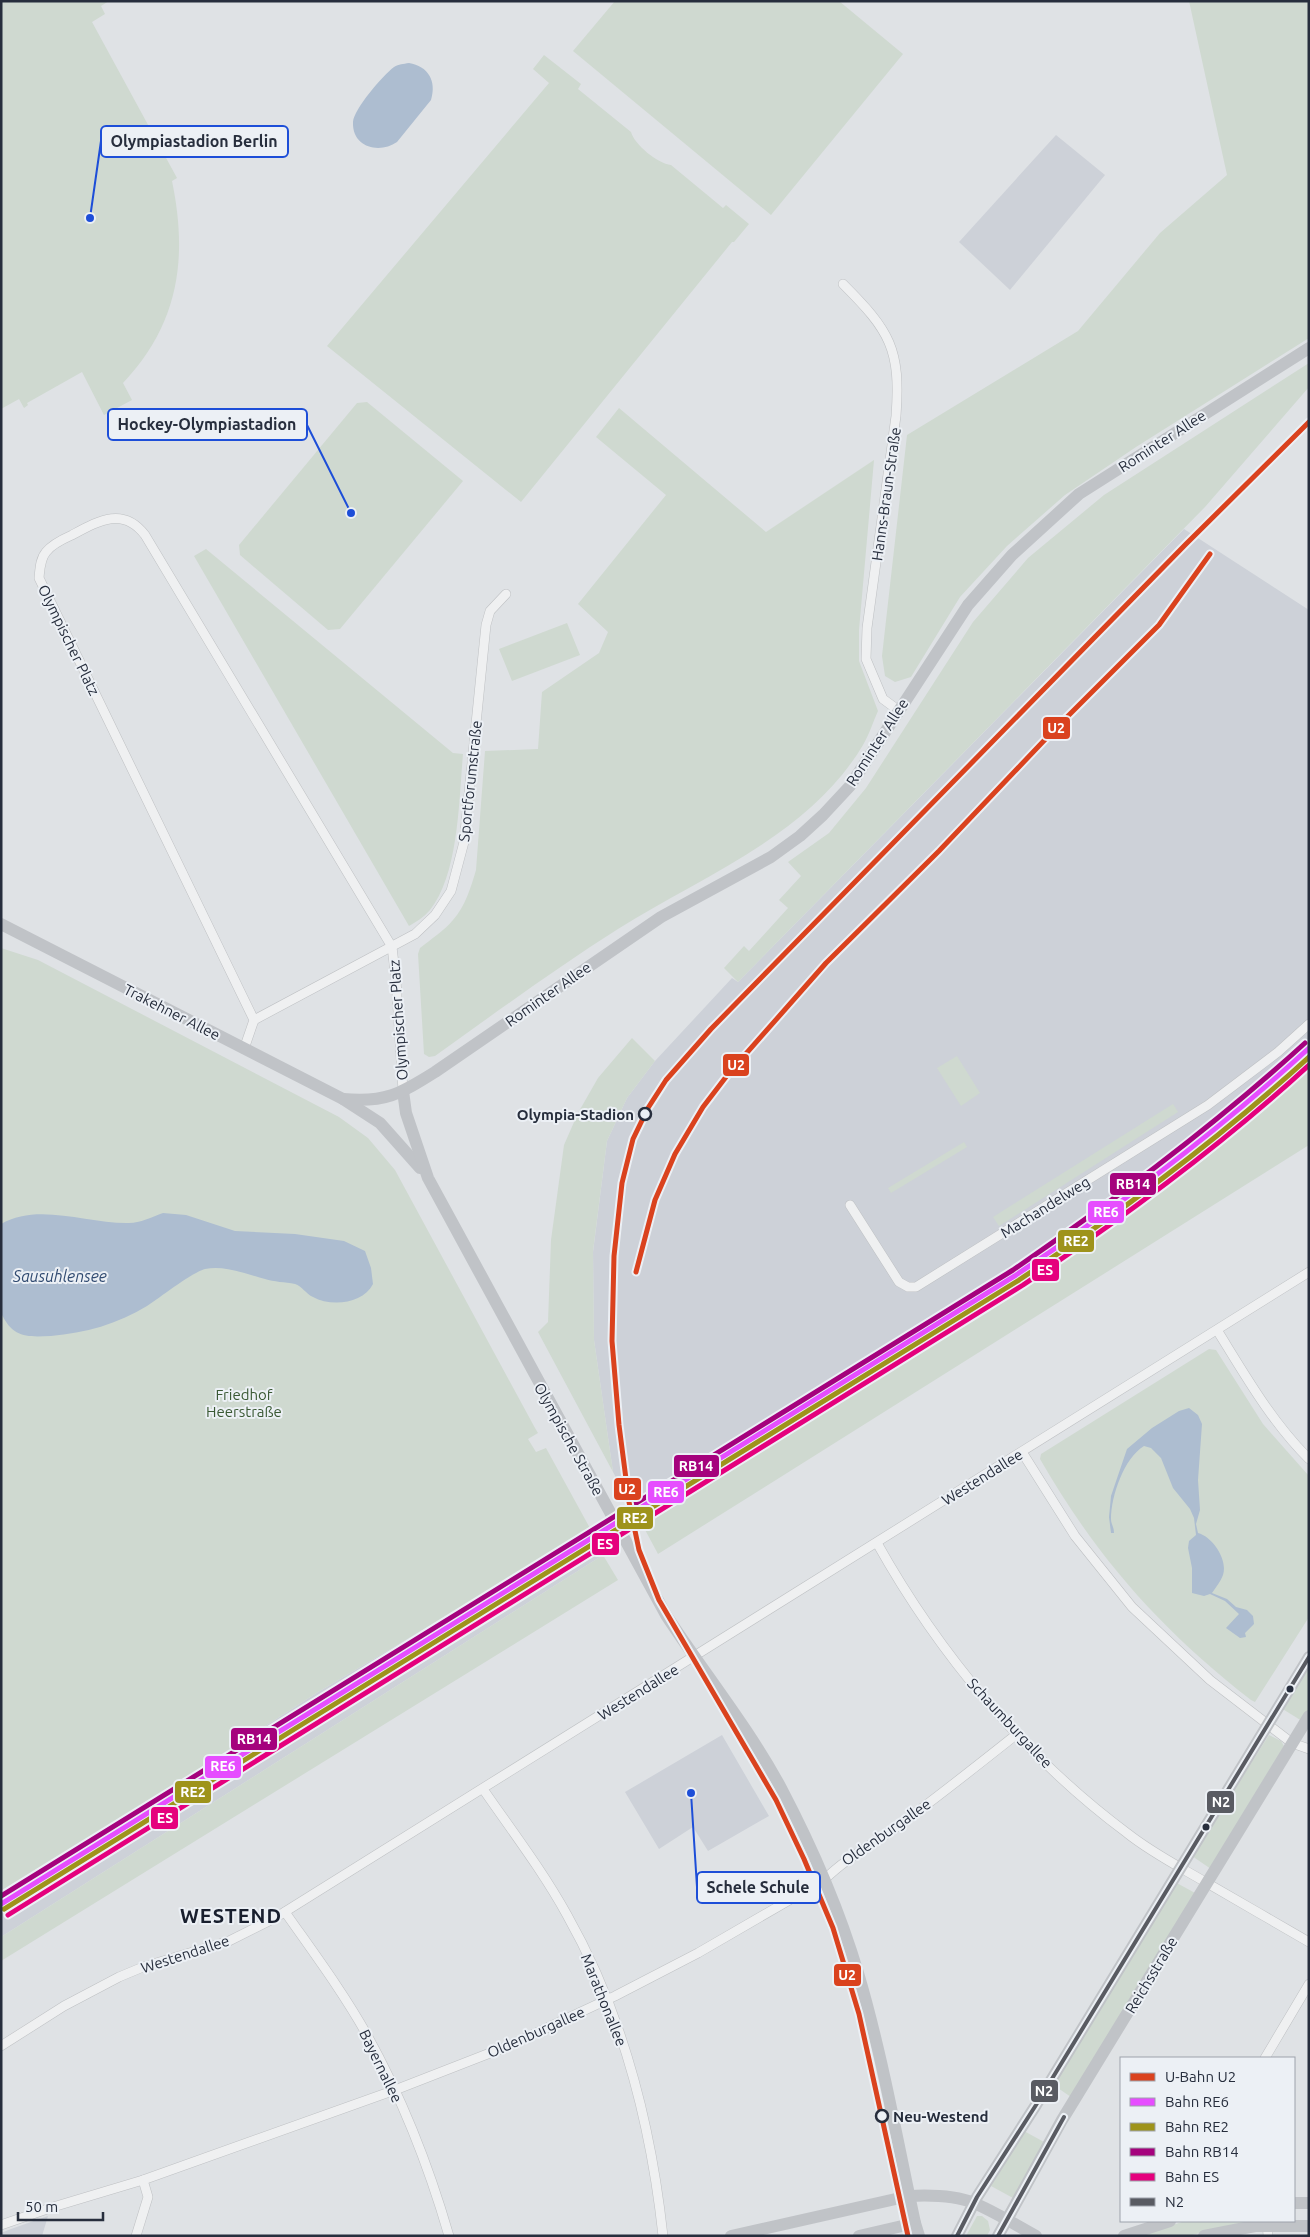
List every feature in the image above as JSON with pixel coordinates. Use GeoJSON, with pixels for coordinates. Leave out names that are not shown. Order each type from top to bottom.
{"type":"FeatureCollection","features":[{"type":"Feature","properties":{"kind":"main road","name":"Rominter Allee"},"geometry":{"type":"LineString","coordinates":[[403,1091],[435,1072],[669,912],[771,856],[800,836],[850,786],[898,710],[968,606],[1012,554],[1079,494],[1309,348]]}},
{"type":"Feature","properties":{"kind":"main road","name":"Trakehner Allee"},"geometry":{"type":"LineString","coordinates":[[1,924],[343,1099]]}},
{"type":"Feature","properties":{"kind":"main road","name":"Olympischer Platz"},"geometry":{"type":"LineString","coordinates":[[343,1099],[366,1101],[384,1099],[403,1091]]}},
{"type":"Feature","properties":{"kind":"main road","name":"Olympische Straße"},"geometry":{"type":"LineString","coordinates":[[403,1091],[406,1113],[428,1178],[639,1567],[694,1657],[738,1718],[780,1787],[824,1880],[858,1973],[919,2236]]}},
{"type":"Feature","properties":{"kind":"main road","name":"Olympische Straße"},"geometry":{"type":"LineString","coordinates":[[343,1099],[380,1123],[428,1178]]}},
{"type":"Feature","properties":{"kind":"main road","name":"Reichsstraße"},"geometry":{"type":"LineString","coordinates":[[957,2236],[973,2203],[1036,2105],[1309,1656]]}},
{"type":"Feature","properties":{"kind":"main road","name":"Reichsstraße"},"geometry":{"type":"LineString","coordinates":[[998,2236],[1054,2135],[1309,1716]]}},
{"type":"Feature","properties":{"kind":"main road"},"geometry":{"type":"LineString","coordinates":[[731,2236],[909,2196],[939,2196],[973,2203],[1036,2236]]}},
{"type":"Feature","properties":{"kind":"main road"},"geometry":{"type":"LineString","coordinates":[[1295,2203],[1309,2203]]}},
{"type":"Feature","properties":{"kind":"main road"},"geometry":{"type":"LineString","coordinates":[[1124,2236],[1167,2222]]}},
{"type":"Feature","properties":{"kind":"main road"},"geometry":{"type":"LineString","coordinates":[[859,2236],[915,2223]]}},
{"type":"Feature","properties":{"kind":"main road"},"geometry":{"type":"LineString","coordinates":[[1204,2236],[1268,2227],[1309,2226]]}},
{"type":"Feature","properties":{"kind":"street","name":"Hanns-Braun-Straße"},"geometry":{"type":"LineString","coordinates":[[843,284],[879,322],[886,334],[895,360],[898,396],[867,628],[866,659],[883,699],[898,710]]}},
{"type":"Feature","properties":{"kind":"street","name":"Olympischer Platz"},"geometry":{"type":"LineString","coordinates":[[392,947],[254,1020],[39,578],[40,563],[46,552],[57,542],[97,522],[111,518],[121,518],[138,526],[392,947],[403,1091]]}},
{"type":"Feature","properties":{"kind":"street","name":"Sportforumstraße"},"geometry":{"type":"LineString","coordinates":[[392,947],[415,934],[435,915],[451,891],[464,842],[486,625],[490,612],[506,594]]}},
{"type":"Feature","properties":{"kind":"street"},"geometry":{"type":"LineString","coordinates":[[244,1049],[254,1020]]}},
{"type":"Feature","properties":{"kind":"street","name":"Machandelweg"},"geometry":{"type":"LineString","coordinates":[[850,1205],[899,1282],[908,1287],[916,1287],[1208,1106],[1278,1052],[1309,1024]]}},
{"type":"Feature","properties":{"kind":"street","name":"Westendallee"},"geometry":{"type":"LineString","coordinates":[[1,2046],[64,2006],[119,1977],[152,1964],[229,1941],[285,1912],[1309,1272]]}},
{"type":"Feature","properties":{"kind":"street"},"geometry":{"type":"LineString","coordinates":[[1217,1330],[1249,1383],[1275,1420],[1309,1460]]}},
{"type":"Feature","properties":{"kind":"street"},"geometry":{"type":"LineString","coordinates":[[1022,1452],[1074,1536],[1132,1607],[1210,1680],[1292,1743],[1309,1749]]}},
{"type":"Feature","properties":{"kind":"street","name":"Schaumburgallee"},"geometry":{"type":"LineString","coordinates":[[877,1542],[936,1635],[963,1672],[1017,1734],[1098,1811],[1127,1834],[1180,1868],[1309,1942]]}},
{"type":"Feature","properties":{"kind":"street","name":"Oldenburgallee"},"geometry":{"type":"LineString","coordinates":[[1,2225],[143,2180],[395,2090],[508,2046],[608,2000],[698,1952],[824,1880],[838,1866],[898,1826],[1017,1734]]}},
{"type":"Feature","properties":{"kind":"street","name":"Marathonallee"},"geometry":{"type":"LineString","coordinates":[[483,1789],[549,1884],[569,1917],[608,2000],[641,2108],[652,2157],[663,2236]]}},
{"type":"Feature","properties":{"kind":"street","name":"Bayernallee"},"geometry":{"type":"LineString","coordinates":[[285,1912],[338,1988],[368,2036],[395,2090],[436,2194],[449,2236]]}},
{"type":"Feature","properties":{"kind":"street"},"geometry":{"type":"LineString","coordinates":[[1266,2057],[1309,1984]]}},
{"type":"Feature","properties":{"kind":"street"},"geometry":{"type":"LineString","coordinates":[[136,2236],[148,2197],[143,2180]]}},
{"type":"Feature","properties":{"kind":"shaded area"},"geometry":{"type":"Polygon","coordinates":[[[1056,135],[1105,175],[1010,290],[959,242],[1056,135]]]}},
{"type":"Feature","properties":{"kind":"shaded area"},"geometry":{"type":"Polygon","coordinates":[[[1184,529],[1309,610],[1309,1067],[1274,1101],[1210,1155],[1073,1255],[602,1552],[603,1555],[1,1937],[1,1896],[318,1692],[631,1506],[613,1472],[594,1340],[593,1252],[607,1141],[627,1098],[655,1061],[732,978],[738,982],[1184,529]]]}},
{"type":"Feature","properties":{"kind":"shaded area"},"geometry":{"type":"Polygon","coordinates":[[[722,1735],[769,1816],[708,1851],[693,1827],[659,1849],[625,1792],[722,1735]]]}},
{"type":"Feature","properties":{"kind":"shaded area"},"geometry":{"type":"Polygon","coordinates":[[[48,2216],[42,2236],[1,2236],[1,2233],[48,2216]]]}},
{"type":"Feature","properties":{"kind":"green space"},"geometry":{"type":"Polygon","coordinates":[[[1,1],[109,1],[101,6],[105,14],[92,22],[177,178],[172,181],[179,237],[175,289],[157,337],[142,361],[123,383],[132,400],[104,415],[82,372],[27,403],[28,405],[24,408],[19,399],[1,409],[1,1]]]}},
{"type":"Feature","properties":{"kind":"green space"},"geometry":{"type":"Polygon","coordinates":[[[615,1],[839,1],[903,54],[771,215],[573,51],[615,1]]]}},
{"type":"Feature","properties":{"kind":"green space"},"geometry":{"type":"Polygon","coordinates":[[[1189,1],[1309,1],[1309,338],[1136,447],[1065,495],[1007,546],[960,597],[911,677],[895,682],[885,676],[882,656],[907,435],[1078,331],[1160,233],[1227,175],[1189,1]]]}},
{"type":"Feature","properties":{"kind":"green space"},"geometry":{"type":"Polygon","coordinates":[[[544,55],[581,84],[578,89],[631,132],[647,153],[671,165],[723,208],[726,205],[749,224],[732,242],[521,502],[327,346],[549,83],[533,69],[544,55]]]}},
{"type":"Feature","properties":{"kind":"green space"},"geometry":{"type":"Polygon","coordinates":[[[1309,363],[1309,387],[1205,507],[738,982],[724,968],[744,946],[749,951],[788,908],[779,900],[801,876],[788,862],[829,833],[866,788],[973,622],[1028,558],[1104,495],[1309,363]]]}},
{"type":"Feature","properties":{"kind":"green space"},"geometry":{"type":"Polygon","coordinates":[[[367,402],[463,481],[340,629],[328,630],[240,555],[239,545],[357,403],[367,402]]]}},
{"type":"Feature","properties":{"kind":"green space"},"geometry":{"type":"Polygon","coordinates":[[[619,408],[766,532],[874,460],[859,630],[859,661],[878,711],[863,745],[840,777],[814,805],[784,829],[719,871],[618,929],[548,975],[435,1056],[429,1057],[424,1054],[418,954],[420,948],[446,928],[457,915],[472,883],[476,870],[485,751],[538,749],[542,692],[599,653],[608,632],[578,604],[666,495],[596,437],[619,408]]]}},
{"type":"Feature","properties":{"kind":"green space"},"geometry":{"type":"Polygon","coordinates":[[[206,549],[453,753],[463,754],[456,835],[447,877],[440,895],[430,910],[409,926],[194,556],[206,549]]]}},
{"type":"Feature","properties":{"kind":"green space"},"geometry":{"type":"Polygon","coordinates":[[[567,623],[580,655],[512,681],[499,649],[567,623]]]}},
{"type":"Feature","properties":{"kind":"green space","name":"Friedhof Heerstraße"},"geometry":{"type":"Polygon","coordinates":[[[1,948],[38,960],[339,1117],[368,1138],[395,1170],[538,1433],[528,1439],[536,1452],[546,1448],[591,1530],[318,1692],[1,1896],[1,948]]]}},
{"type":"Feature","properties":{"kind":"green space"},"geometry":{"type":"Polygon","coordinates":[[[632,1038],[655,1061],[627,1098],[607,1141],[593,1251],[594,1340],[613,1472],[538,1332],[548,1322],[551,1240],[564,1145],[578,1113],[598,1078],[632,1038]]]}},
{"type":"Feature","properties":{"kind":"green space"},"geometry":{"type":"Polygon","coordinates":[[[957,1056],[980,1093],[961,1106],[937,1068],[957,1056]]]}},
{"type":"Feature","properties":{"kind":"green space"},"geometry":{"type":"Polygon","coordinates":[[[1309,1067],[1309,1145],[658,1554],[643,1526],[1073,1255],[1210,1155],[1274,1101],[1309,1067]]]}},
{"type":"Feature","properties":{"kind":"green space"},"geometry":{"type":"Polygon","coordinates":[[[1173,1104],[1178,1112],[999,1226],[993,1217],[1173,1104]]]}},
{"type":"Feature","properties":{"kind":"green space"},"geometry":{"type":"Polygon","coordinates":[[[964,1142],[967,1147],[891,1193],[888,1188],[964,1142]]]}},
{"type":"Feature","properties":{"kind":"green space"},"geometry":{"type":"Polygon","coordinates":[[[1209,1349],[1216,1350],[1263,1424],[1309,1476],[1309,1617],[1255,1702],[1218,1674],[1188,1647],[1133,1590],[1084,1529],[1040,1459],[1041,1454],[1209,1349]]]}},
{"type":"Feature","properties":{"kind":"green space"},"geometry":{"type":"Polygon","coordinates":[[[603,1555],[618,1580],[1,1961],[1,1937],[603,1555]]]}},
{"type":"Feature","properties":{"kind":"green space"},"geometry":{"type":"Polygon","coordinates":[[[1309,1663],[1309,1709],[1302,1721],[1281,1708],[1309,1663]]]}},
{"type":"Feature","properties":{"kind":"green space"},"geometry":{"type":"Polygon","coordinates":[[[1269,1735],[1281,1741],[1284,1746],[1211,1869],[1192,1856],[1269,1735]]]}},
{"type":"Feature","properties":{"kind":"green space"},"geometry":{"type":"Polygon","coordinates":[[[1175,1882],[1195,1893],[1071,2097],[1052,2084],[1175,1882]]]}},
{"type":"Feature","properties":{"kind":"green space"},"geometry":{"type":"Polygon","coordinates":[[[1024,2131],[1044,2142],[1013,2198],[991,2186],[1024,2131]]]}},
{"type":"Feature","properties":{"kind":"green space"},"geometry":{"type":"Polygon","coordinates":[[[977,2216],[982,2216],[988,2221],[990,2230],[987,2236],[966,2236],[977,2216]]]}},
{"type":"Feature","properties":{"kind":"green space"},"geometry":{"type":"Polygon","coordinates":[[[1182,2222],[1247,2222],[1188,2236],[1139,2236],[1182,2222]]]}},
{"type":"Feature","properties":{"kind":"water"},"geometry":{"type":"Polygon","coordinates":[[[409,63],[421,67],[429,75],[433,87],[431,100],[397,142],[383,148],[375,148],[362,143],[354,131],[353,122],[358,109],[376,84],[389,71],[398,65],[409,63]]]}},
{"type":"Feature","properties":{"kind":"water","name":"Sausuhlensee"},"geometry":{"type":"Polygon","coordinates":[[[163,1213],[186,1215],[235,1231],[295,1234],[344,1241],[365,1251],[371,1268],[373,1284],[362,1296],[354,1300],[337,1303],[320,1300],[311,1296],[295,1284],[268,1280],[228,1269],[213,1268],[199,1271],[147,1306],[125,1318],[89,1330],[51,1336],[27,1336],[16,1332],[10,1327],[1,1313],[1,1224],[15,1218],[47,1214],[133,1223],[163,1213]]]}},
{"type":"Feature","properties":{"kind":"water"},"geometry":{"type":"Polygon","coordinates":[[[1189,1408],[1198,1415],[1202,1424],[1198,1480],[1200,1510],[1196,1524],[1198,1533],[1209,1539],[1218,1550],[1224,1569],[1220,1582],[1212,1593],[1227,1599],[1236,1607],[1247,1610],[1253,1616],[1254,1624],[1245,1633],[1246,1637],[1240,1638],[1226,1628],[1239,1614],[1225,1601],[1210,1594],[1204,1596],[1192,1593],[1192,1568],[1188,1548],[1189,1541],[1196,1535],[1194,1518],[1190,1509],[1173,1488],[1161,1458],[1151,1448],[1144,1446],[1137,1452],[1130,1459],[1120,1478],[1113,1500],[1111,1521],[1114,1533],[1111,1533],[1109,1517],[1111,1496],[1127,1449],[1152,1428],[1179,1411],[1189,1408]]]}},
{"type":"Feature","properties":{"kind":"metro line","name":"U2"},"geometry":{"type":"LineString","coordinates":[[908,2236],[859,2014],[833,1928],[804,1859],[776,1800],[659,1600],[639,1550],[629,1502],[619,1425],[612,1341],[614,1256],[622,1183],[633,1139],[648,1108],[666,1080],[711,1029],[1186,544],[1309,422]]}},
{"type":"Feature","properties":{"kind":"metro line","name":"U2"},"geometry":{"type":"LineString","coordinates":[[636,1272],[655,1200],[675,1154],[703,1107],[729,1073],[826,963],[939,851],[1056,728],[1159,625],[1210,554]]}},
{"type":"Feature","properties":{"kind":"rail line","name":"RB14"},"geometry":{"type":"LineString","coordinates":[[1,1896],[1013,1270],[1163,1162],[1235,1104],[1305,1043]]}},
{"type":"Feature","properties":{"kind":"rail line","name":"RE6"},"geometry":{"type":"LineString","coordinates":[[1,1904],[1016,1275],[1167,1167],[1239,1109],[1309,1048]]}},
{"type":"Feature","properties":{"kind":"rail line","name":"RE2"},"geometry":{"type":"LineString","coordinates":[[4,1909],[1019,1280],[1095,1228],[1168,1174],[1275,1088],[1309,1057]]}},
{"type":"Feature","properties":{"kind":"rail line","name":"ES"},"geometry":{"type":"LineString","coordinates":[[8,1915],[1023,1285],[1170,1181],[1241,1125],[1309,1065]]}},
{"type":"Feature","properties":{"kind":"transit line","name":"N2"},"geometry":{"type":"LineString","coordinates":[[957,2236],[977,2197],[1036,2105],[1309,1657]]}},
{"type":"Feature","properties":{"kind":"transit line","name":"N2"},"geometry":{"type":"LineString","coordinates":[[998,2236],[1064,2117]]}},
{"type":"Feature","properties":{"kind":"place","name":"Olympiastadion Berlin"},"geometry":{"type":"Point","coordinates":[90,218]}},
{"type":"Feature","properties":{"kind":"place","name":"Hockey-Olympiastadion"},"geometry":{"type":"Point","coordinates":[351,513]}},
{"type":"Feature","properties":{"kind":"place","name":"Olympia-Stadion"},"geometry":{"type":"Point","coordinates":[645,1114]}},
{"type":"Feature","properties":{"kind":"place","name":"Schele Schule"},"geometry":{"type":"Point","coordinates":[691,1793]}},
{"type":"Feature","properties":{"kind":"place","name":"Neu-Westend"},"geometry":{"type":"Point","coordinates":[882,2116]}},
{"type":"Feature","properties":{"kind":"district","name":"WESTEND"},"geometry":{"type":"Point","coordinates":[231,1915]}}]}
